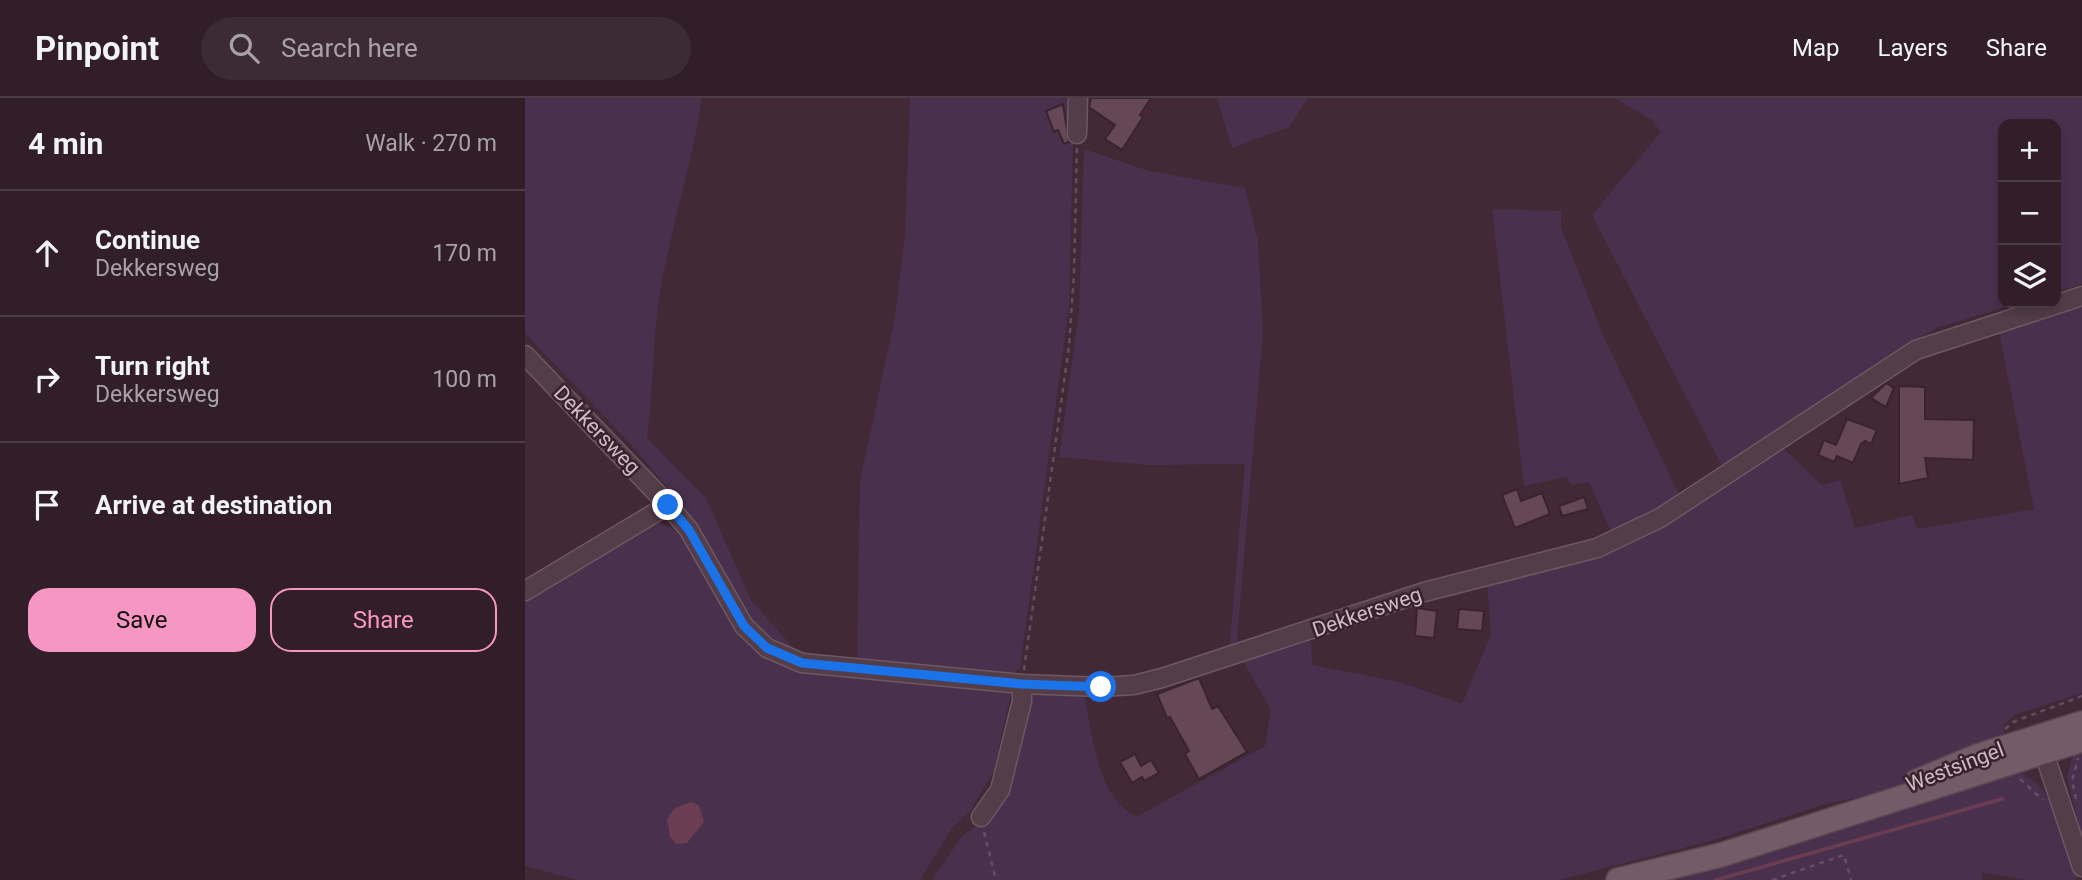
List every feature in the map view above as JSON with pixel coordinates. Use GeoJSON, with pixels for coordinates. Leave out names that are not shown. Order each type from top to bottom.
{"type":"FeatureCollection","features":[{"type":"Feature","properties":{"kind":"main road","name":"Westsingel"},"geometry":{"type":"LineString","coordinates":[[1618,880],[1721,855],[1832,821],[2041,745],[2082,723]]}},
{"type":"Feature","properties":{"kind":"main road","name":"Westsingel"},"geometry":{"type":"LineString","coordinates":[[2041,745],[2082,740]]}},
{"type":"Feature","properties":{"kind":"street"},"geometry":{"type":"LineString","coordinates":[[1077,134],[1078,98]]}},
{"type":"Feature","properties":{"kind":"street","name":"Dekkersweg"},"geometry":{"type":"LineString","coordinates":[[525,355],[689,530],[744,626],[767,648],[802,663],[1022,684],[1134,685],[1302,634],[1424,592],[1597,548],[1660,518],[1916,350],[2082,296]]}},
{"type":"Feature","properties":{"kind":"street"},"geometry":{"type":"LineString","coordinates":[[525,591],[668,505]]}},
{"type":"Feature","properties":{"kind":"street"},"geometry":{"type":"LineString","coordinates":[[981,817],[1000,790],[1021,701],[1022,684]]}},
{"type":"Feature","properties":{"kind":"street"},"geometry":{"type":"LineString","coordinates":[[2041,745],[2082,867]]}},
{"type":"Feature","properties":{"kind":"path"},"geometry":{"type":"LineString","coordinates":[[1022,684],[1069,346],[1074,273],[1077,134]]}},
{"type":"Feature","properties":{"kind":"path"},"geometry":{"type":"LineString","coordinates":[[2065,702],[2082,696]]}},
{"type":"Feature","properties":{"kind":"path"},"geometry":{"type":"LineString","coordinates":[[981,817],[996,880]]}},
{"type":"Feature","properties":{"kind":"path"},"geometry":{"type":"LineString","coordinates":[[1772,880],[1844,855],[1851,880]]}},
{"type":"Feature","properties":{"kind":"shaded area"},"geometry":{"type":"Polygon","coordinates":[[[525,98],[702,98],[661,287],[647,438],[706,498],[751,600],[796,651],[780,644],[757,626],[741,603],[719,561],[677,500],[628,442],[525,333],[525,98]]]}},
{"type":"Feature","properties":{"kind":"shaded area"},"geometry":{"type":"Polygon","coordinates":[[[910,98],[1063,98],[1074,105],[1069,307],[1020,668],[1010,675],[857,660],[860,481],[895,317],[905,235],[910,98]]]}},
{"type":"Feature","properties":{"kind":"shaded area"},"geometry":{"type":"Polygon","coordinates":[[[1217,98],[1308,98],[1289,127],[1232,148],[1217,98]]]}},
{"type":"Feature","properties":{"kind":"shaded area"},"geometry":{"type":"Polygon","coordinates":[[[1614,98],[2082,98],[2082,284],[2061,290],[2061,119],[1998,119],[1998,308],[2002,308],[1936,328],[1724,470],[1592,215],[1661,132],[1652,120],[1614,98]]]}},
{"type":"Feature","properties":{"kind":"shaded area"},"geometry":{"type":"Polygon","coordinates":[[[1084,149],[1149,171],[1245,188],[1258,241],[1263,333],[1236,650],[1229,653],[1245,464],[1149,465],[1059,457],[1079,312],[1084,149]]]}},
{"type":"Feature","properties":{"kind":"shaded area"},"geometry":{"type":"Polygon","coordinates":[[[1492,209],[1561,211],[1561,227],[1602,333],[1681,499],[1612,534],[1589,482],[1572,485],[1566,477],[1524,486],[1492,209]]]}},
{"type":"Feature","properties":{"kind":"shaded area"},"geometry":{"type":"Polygon","coordinates":[[[2082,307],[2082,693],[2014,715],[2004,725],[2004,743],[1965,756],[1879,794],[1829,803],[1710,841],[1559,880],[932,880],[962,836],[975,827],[1005,793],[1032,691],[1084,695],[1098,763],[1104,779],[1122,807],[1136,817],[1265,746],[1271,710],[1243,661],[1311,640],[1312,665],[1400,682],[1462,704],[1491,634],[1487,580],[1585,554],[1782,447],[1822,485],[1840,480],[1855,528],[1912,515],[1917,529],[2034,509],[1999,332],[2082,307]]]}},
{"type":"Feature","properties":{"kind":"shaded area"},"geometry":{"type":"Polygon","coordinates":[[[660,523],[674,530],[686,543],[735,622],[761,653],[1012,690],[993,773],[969,812],[952,828],[920,880],[578,880],[525,866],[525,597],[660,523]]]}},
{"type":"Feature","properties":{"kind":"shaded area"},"geometry":{"type":"Polygon","coordinates":[[[2082,748],[2082,837],[2067,777],[2074,750],[2082,748]]]}},
{"type":"Feature","properties":{"kind":"shaded area"},"geometry":{"type":"Polygon","coordinates":[[[2017,771],[2042,789],[2051,803],[2064,833],[2077,880],[2027,880],[1982,873],[1982,880],[1667,880],[2017,771]]]}},
{"type":"Feature","properties":{"kind":"shaded area"},"geometry":{"type":"Polygon","coordinates":[[[691,802],[699,805],[704,822],[687,843],[676,844],[670,837],[667,819],[675,808],[691,802]]]}},
{"type":"Feature","properties":{"kind":"building"},"geometry":{"type":"Polygon","coordinates":[[[1091,98],[1151,98],[1140,115],[1143,117],[1122,150],[1105,139],[1115,125],[1089,107],[1091,98]]]}},
{"type":"Feature","properties":{"kind":"building"},"geometry":{"type":"Polygon","coordinates":[[[1063,104],[1069,142],[1064,144],[1058,130],[1054,132],[1046,111],[1063,104]]]}},
{"type":"Feature","properties":{"kind":"building"},"geometry":{"type":"Polygon","coordinates":[[[1886,383],[1894,388],[1886,407],[1871,398],[1886,383]]]}},
{"type":"Feature","properties":{"kind":"building"},"geometry":{"type":"Polygon","coordinates":[[[1899,386],[1925,387],[1925,419],[1974,420],[1973,460],[1925,458],[1928,478],[1899,484],[1899,386]]]}},
{"type":"Feature","properties":{"kind":"building"},"geometry":{"type":"Polygon","coordinates":[[[1847,419],[1877,430],[1871,444],[1865,441],[1861,444],[1853,463],[1837,456],[1834,462],[1818,455],[1824,440],[1836,445],[1847,419]]]}},
{"type":"Feature","properties":{"kind":"building"},"geometry":{"type":"Polygon","coordinates":[[[1517,489],[1521,501],[1542,493],[1550,514],[1515,528],[1502,495],[1517,489]]]}},
{"type":"Feature","properties":{"kind":"building"},"geometry":{"type":"Polygon","coordinates":[[[1584,497],[1588,509],[1562,516],[1559,506],[1584,497]]]}},
{"type":"Feature","properties":{"kind":"building"},"geometry":{"type":"Polygon","coordinates":[[[1417,608],[1437,611],[1434,638],[1415,636],[1417,608]]]}},
{"type":"Feature","properties":{"kind":"building"},"geometry":{"type":"Polygon","coordinates":[[[1459,609],[1484,611],[1482,631],[1457,629],[1459,609]]]}},
{"type":"Feature","properties":{"kind":"building"},"geometry":{"type":"Polygon","coordinates":[[[1199,678],[1212,709],[1218,706],[1247,752],[1199,779],[1185,754],[1189,751],[1170,717],[1167,718],[1157,694],[1199,678]]]}},
{"type":"Feature","properties":{"kind":"building"},"geometry":{"type":"Polygon","coordinates":[[[1135,754],[1141,766],[1151,760],[1159,773],[1144,781],[1142,777],[1132,783],[1120,762],[1135,754]]]}},
{"type":"Feature","properties":{"kind":"waterway"},"geometry":{"type":"LineString","coordinates":[[1716,880],[2002,799]]}},
{"type":"Feature","properties":{"kind":"route"},"geometry":{"type":"LineString","coordinates":[[668,505],[689,530],[744,626],[767,648],[802,663],[1022,684],[1101,687]]}}]}
